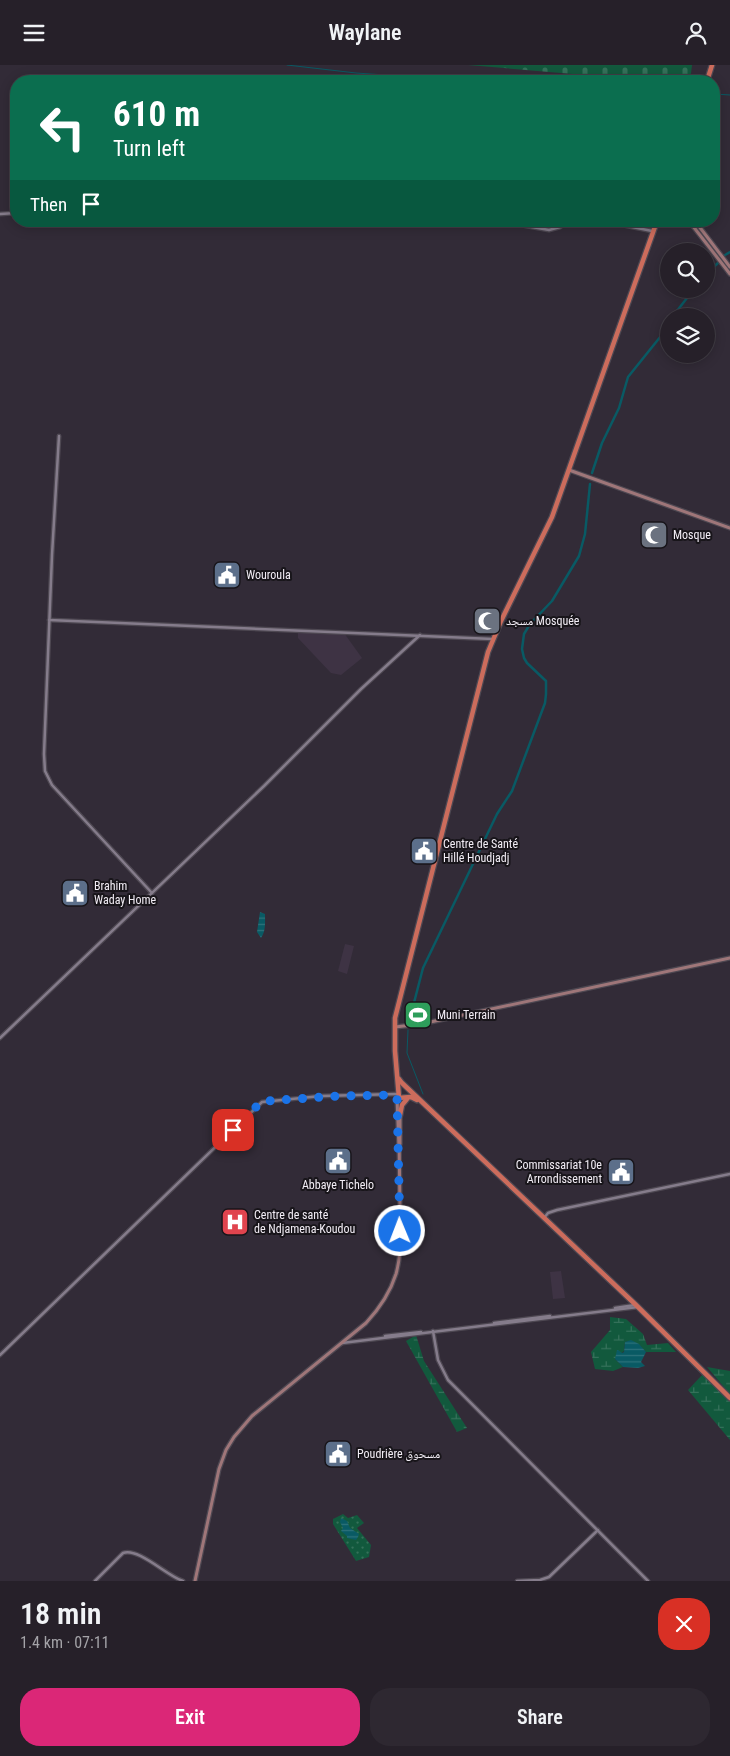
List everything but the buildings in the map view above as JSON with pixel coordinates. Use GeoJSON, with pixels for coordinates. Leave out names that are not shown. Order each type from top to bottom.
{"type":"FeatureCollection","features":[{"type":"Feature","properties":{"kind":"highway"},"geometry":{"type":"LineString","coordinates":[[397,1096],[394,1027],[400,996],[481,677],[493,639],[552,517],[655,227]]}},
{"type":"Feature","properties":{"kind":"highway"},"geometry":{"type":"LineString","coordinates":[[395,1054],[397,1096]]}},
{"type":"Feature","properties":{"kind":"highway"},"geometry":{"type":"LineString","coordinates":[[397,1073],[402,1083],[421,1102],[637,1306],[730,1398]]}},
{"type":"Feature","properties":{"kind":"highway"},"geometry":{"type":"LineString","coordinates":[[397,1096],[409,1093],[415,1096]]}},
{"type":"Feature","properties":{"kind":"highway"},"geometry":{"type":"LineString","coordinates":[[397,1096],[413,1098],[421,1102]]}},
{"type":"Feature","properties":{"kind":"highway"},"geometry":{"type":"LineString","coordinates":[[400,1115],[403,1103],[408,1098]]}},
{"type":"Feature","properties":{"kind":"main road"},"geometry":{"type":"LineString","coordinates":[[694,227],[730,274]]}},
{"type":"Feature","properties":{"kind":"main road"},"geometry":{"type":"LineString","coordinates":[[699,227],[730,267]]}},
{"type":"Feature","properties":{"kind":"main road"},"geometry":{"type":"LineString","coordinates":[[569,470],[730,527]]}},
{"type":"Feature","properties":{"kind":"main road"},"geometry":{"type":"LineString","coordinates":[[394,1027],[421,1024],[730,958]]}},
{"type":"Feature","properties":{"kind":"main road"},"geometry":{"type":"LineString","coordinates":[[195,1581],[217,1479],[223,1458],[231,1443],[252,1416],[366,1323],[380,1306],[396,1275],[400,1250],[400,1115],[397,1096]]}},
{"type":"Feature","properties":{"kind":"main road"},"geometry":{"type":"LineString","coordinates":[[397,1096],[400,1164]]}},
{"type":"Feature","properties":{"kind":"street"},"geometry":{"type":"LineString","coordinates":[[532,227],[549,230],[560,227]]}},
{"type":"Feature","properties":{"kind":"street"},"geometry":{"type":"LineString","coordinates":[[634,227],[654,231]]}},
{"type":"Feature","properties":{"kind":"street"},"geometry":{"type":"LineString","coordinates":[[60,436],[44,765],[48,781],[152,893]]}},
{"type":"Feature","properties":{"kind":"street"},"geometry":{"type":"LineString","coordinates":[[50,620],[493,639]]}},
{"type":"Feature","properties":{"kind":"street"},"geometry":{"type":"LineString","coordinates":[[0,1038],[420,635]]}},
{"type":"Feature","properties":{"kind":"street"},"geometry":{"type":"LineString","coordinates":[[0,1355],[262,1102],[329,1096],[397,1096]]}},
{"type":"Feature","properties":{"kind":"street"},"geometry":{"type":"LineString","coordinates":[[544,1218],[548,1213],[557,1210],[730,1173]]}},
{"type":"Feature","properties":{"kind":"street"},"geometry":{"type":"LineString","coordinates":[[343,1343],[637,1306]]}},
{"type":"Feature","properties":{"kind":"street"},"geometry":{"type":"LineString","coordinates":[[433,1331],[438,1359],[448,1379],[648,1581]]}},
{"type":"Feature","properties":{"kind":"street"},"geometry":{"type":"LineString","coordinates":[[517,1581],[540,1580],[550,1577],[598,1530]]}},
{"type":"Feature","properties":{"kind":"street"},"geometry":{"type":"LineString","coordinates":[[95,1581],[122,1554],[129,1551],[137,1554],[174,1578],[183,1581]]}},
{"type":"Feature","properties":{"kind":"shaded area"},"geometry":{"type":"Polygon","coordinates":[[[298,631],[344,633],[362,658],[341,675],[331,673],[298,638],[298,631]]]}},
{"type":"Feature","properties":{"kind":"shaded area"},"geometry":{"type":"Polygon","coordinates":[[[345,944],[354,946],[347,974],[338,971],[345,944]]]}},
{"type":"Feature","properties":{"kind":"shaded area"},"geometry":{"type":"Polygon","coordinates":[[[561,1271],[565,1298],[553,1299],[550,1272],[561,1271]]]}},
{"type":"Feature","properties":{"kind":"green space"},"geometry":{"type":"Polygon","coordinates":[[[468,65],[692,65],[691,75],[584,75],[468,65]]]}},
{"type":"Feature","properties":{"kind":"green space"},"geometry":{"type":"Polygon","coordinates":[[[610,1317],[626,1319],[643,1334],[647,1345],[668,1343],[676,1352],[646,1352],[639,1345],[629,1341],[625,1342],[624,1351],[615,1359],[623,1367],[613,1371],[595,1369],[591,1352],[610,1330],[610,1317]]]}},
{"type":"Feature","properties":{"kind":"green space"},"geometry":{"type":"Polygon","coordinates":[[[416,1335],[424,1361],[467,1428],[457,1432],[406,1341],[416,1335]]]}},
{"type":"Feature","properties":{"kind":"green space"},"geometry":{"type":"Polygon","coordinates":[[[707,1367],[730,1371],[730,1393],[729,1393],[707,1367]]]}},
{"type":"Feature","properties":{"kind":"green space"},"geometry":{"type":"Polygon","coordinates":[[[703,1374],[730,1400],[730,1440],[688,1390],[703,1374]]]}},
{"type":"Feature","properties":{"kind":"green space"},"geometry":{"type":"Polygon","coordinates":[[[343,1514],[348,1518],[357,1515],[364,1523],[357,1528],[371,1545],[369,1557],[356,1561],[333,1524],[333,1519],[343,1514]]]}},
{"type":"Feature","properties":{"kind":"water"},"geometry":{"type":"Polygon","coordinates":[[[260,912],[265,914],[261,938],[257,932],[260,912]]]}},
{"type":"Feature","properties":{"kind":"water"},"geometry":{"type":"Polygon","coordinates":[[[631,1340],[639,1344],[646,1352],[641,1362],[645,1366],[638,1368],[623,1367],[615,1359],[617,1350],[622,1353],[624,1352],[625,1342],[631,1340]]]}},
{"type":"Feature","properties":{"kind":"water"},"geometry":{"type":"Polygon","coordinates":[[[341,1518],[347,1521],[350,1528],[359,1534],[356,1540],[347,1538],[341,1531],[343,1528],[340,1522],[341,1518]]]}},
{"type":"Feature","properties":{"kind":"waterway"},"geometry":{"type":"LineString","coordinates":[[287,65],[386,75]]}},
{"type":"Feature","properties":{"kind":"waterway"},"geometry":{"type":"LineString","coordinates":[[720,94],[730,95]]}},
{"type":"Feature","properties":{"kind":"waterway"},"geometry":{"type":"LineString","coordinates":[[725,255],[730,252]]}},
{"type":"Feature","properties":{"kind":"waterway"},"geometry":{"type":"LineString","coordinates":[[715,266],[718,263]]}},
{"type":"Feature","properties":{"kind":"waterway"},"geometry":{"type":"LineString","coordinates":[[679,308],[687,298]]}},
{"type":"Feature","properties":{"kind":"waterway"},"geometry":{"type":"LineString","coordinates":[[592,473],[602,443],[619,408],[628,377],[660,337]]}},
{"type":"Feature","properties":{"kind":"waterway"},"geometry":{"type":"LineString","coordinates":[[409,1022],[423,968],[497,814],[512,791],[545,703],[546,681],[524,658],[522,649],[524,634],[530,624],[552,601],[579,556],[585,534],[590,484]]}},
{"type":"Feature","properties":{"kind":"waterway"},"geometry":{"type":"LineString","coordinates":[[408,1030],[407,1053],[423,1094]]}},
{"type":"Feature","properties":{"kind":"place","name":"Mosque"},"geometry":{"type":"Point","coordinates":[654,535]}},
{"type":"Feature","properties":{"kind":"place","name":"Wouroula"},"geometry":{"type":"Point","coordinates":[227,575]}},
{"type":"Feature","properties":{"kind":"place","name":"مسجد Mosquée"},"geometry":{"type":"Point","coordinates":[487,621]}},
{"type":"Feature","properties":{"kind":"place","name":"Centre de Santé Hillé Houdjadj"},"geometry":{"type":"Point","coordinates":[424,851]}},
{"type":"Feature","properties":{"kind":"place","name":"Brahim Waday Home"},"geometry":{"type":"Point","coordinates":[75,893]}},
{"type":"Feature","properties":{"kind":"place","name":"Muni Terrain"},"geometry":{"type":"Point","coordinates":[418,1015]}},
{"type":"Feature","properties":{"kind":"place","name":"Abbaye Tichelo"},"geometry":{"type":"Point","coordinates":[338,1161]}},
{"type":"Feature","properties":{"kind":"place","name":"Commissariat 10e Arrondissement"},"geometry":{"type":"Point","coordinates":[621,1172]}},
{"type":"Feature","properties":{"kind":"place","name":"Centre de santé de Ndjamena-Koudou"},"geometry":{"type":"Point","coordinates":[235,1222]}},
{"type":"Feature","properties":{"kind":"place","name":"Poudrière مسحوق"},"geometry":{"type":"Point","coordinates":[338,1454]}},
{"type":"Feature","properties":{"kind":"route"},"geometry":{"type":"LineString","coordinates":[[233,1130],[259,1104],[266,1101],[338,1096],[393,1095],[397,1098],[400,1164],[400,1231]]}}]}
